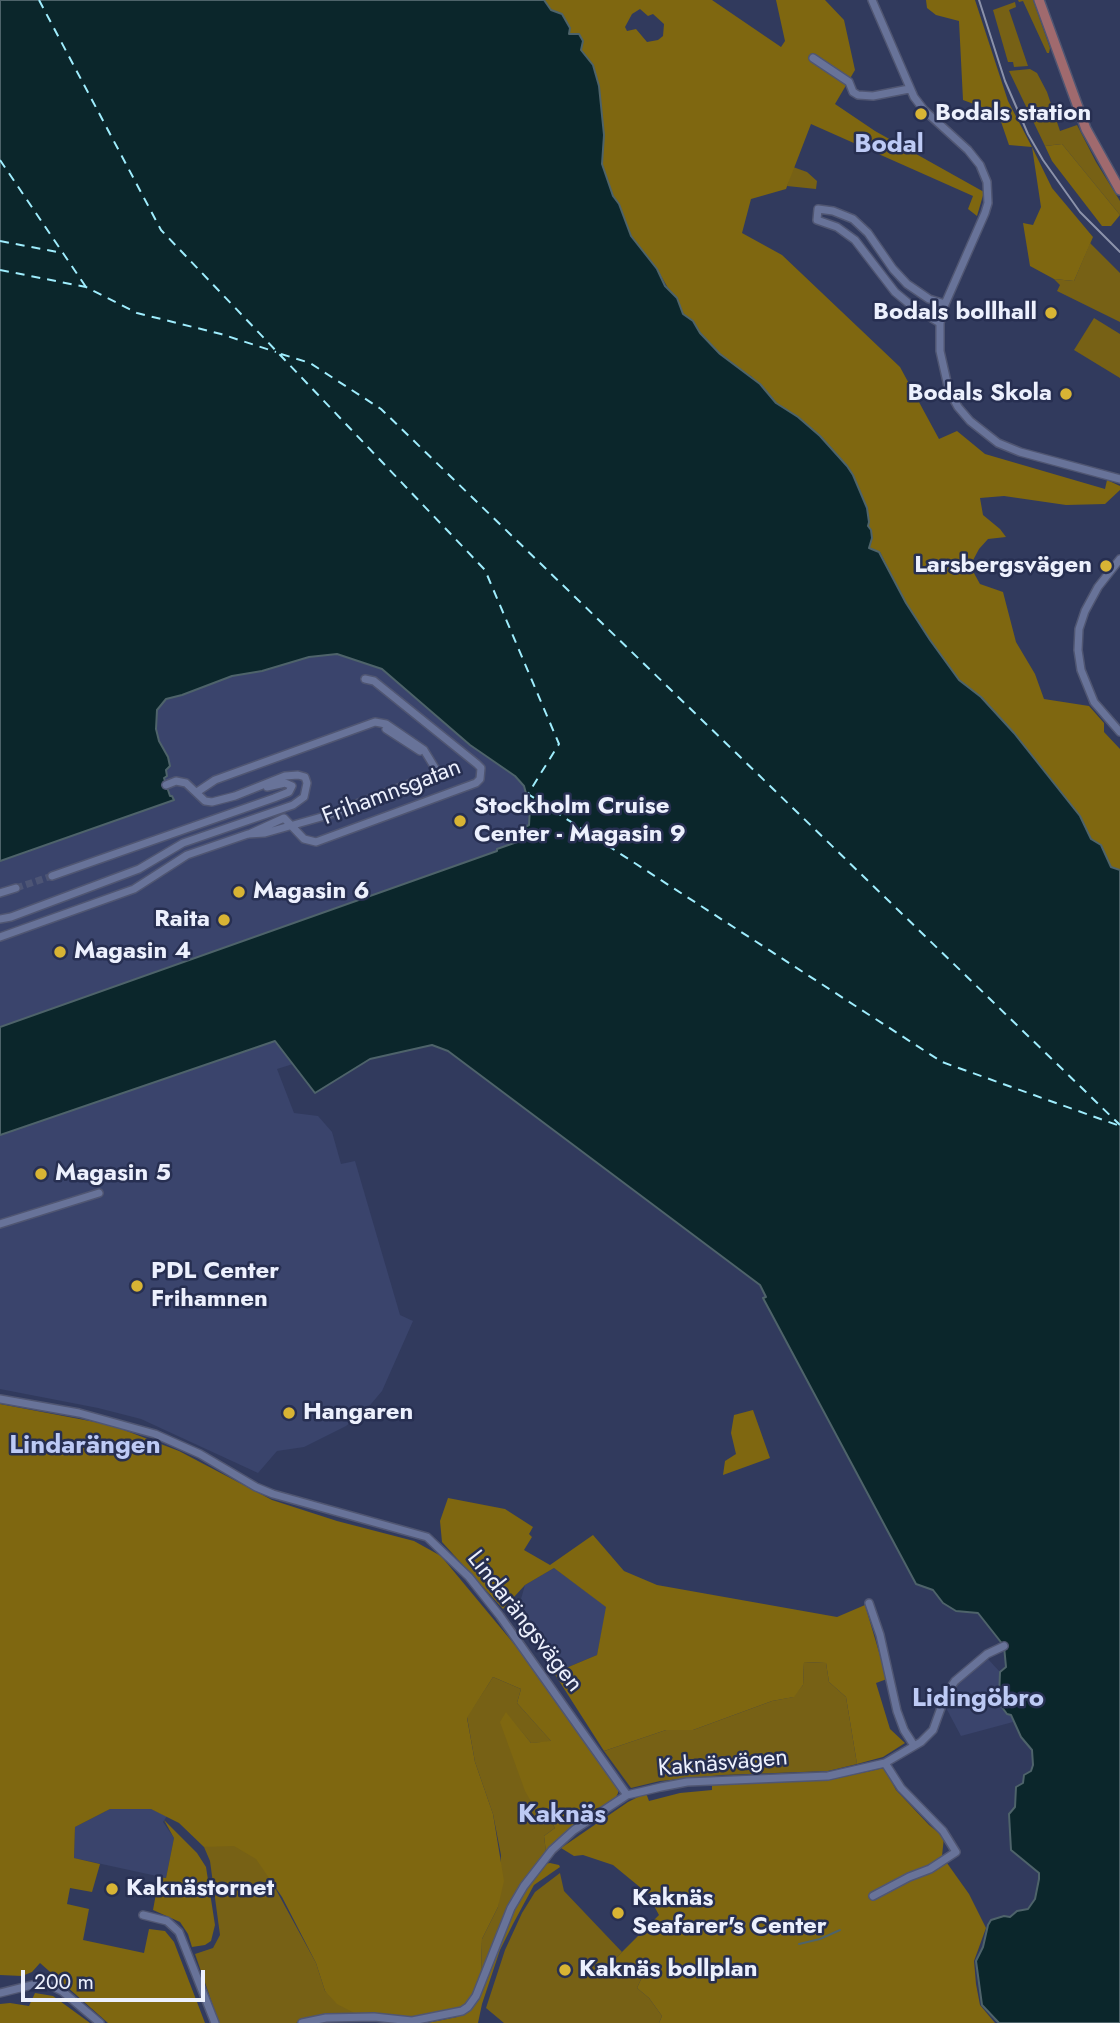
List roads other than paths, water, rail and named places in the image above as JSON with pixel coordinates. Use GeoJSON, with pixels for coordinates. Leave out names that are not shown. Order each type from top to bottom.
{"type":"FeatureCollection","features":[{"type":"Feature","properties":{"kind":"main road"},"geometry":{"type":"LineString","coordinates":[[1038,0],[1077,106],[1097,151],[1120,190]]}},
{"type":"Feature","properties":{"kind":"street"},"geometry":{"type":"LineString","coordinates":[[872,0],[909,89],[924,110],[968,150],[980,165],[987,182],[988,203],[985,213],[945,304],[940,323],[940,351],[949,391],[958,407],[983,433],[1007,447],[1120,479]]}},
{"type":"Feature","properties":{"kind":"street"},"geometry":{"type":"LineString","coordinates":[[813,58],[849,82],[853,93],[858,96],[909,89]]}},
{"type":"Feature","properties":{"kind":"street"},"geometry":{"type":"LineString","coordinates":[[940,323],[895,292],[855,240],[837,227],[817,220],[818,209],[833,211],[853,219],[868,233],[907,284],[929,299],[945,304]]}},
{"type":"Feature","properties":{"kind":"street"},"geometry":{"type":"LineString","coordinates":[[1120,559],[1098,587],[1085,611],[1078,650],[1081,670],[1094,702],[1120,732]]}},
{"type":"Feature","properties":{"kind":"street","name":"Frihamnsgatan"},"geometry":{"type":"LineString","coordinates":[[0,937],[134,889],[187,855],[248,834],[284,818],[304,839],[316,842],[476,783],[480,779],[481,768],[477,764],[374,681],[365,679]]}},
{"type":"Feature","properties":{"kind":"street","name":"Frihamnsgatan"},"geometry":{"type":"LineString","coordinates":[[197,793],[215,780],[378,722],[386,724],[424,750],[435,768],[430,776],[325,816],[265,833],[248,834]]}},
{"type":"Feature","properties":{"kind":"street"},"geometry":{"type":"LineString","coordinates":[[0,919],[139,869],[183,843],[293,805],[304,797],[307,783],[305,777],[292,775],[212,802],[205,800],[186,783],[176,781],[166,785]]}},
{"type":"Feature","properties":{"kind":"street"},"geometry":{"type":"LineString","coordinates":[[52,876],[274,798],[289,792],[292,786],[285,783],[252,790]]}},
{"type":"Feature","properties":{"kind":"street"},"geometry":{"type":"LineString","coordinates":[[0,893],[16,888]]}},
{"type":"Feature","properties":{"kind":"street"},"geometry":{"type":"LineString","coordinates":[[0,1224],[99,1193]]}},
{"type":"Feature","properties":{"kind":"street","name":"Lindarängsvägen"},"geometry":{"type":"LineString","coordinates":[[0,1399],[79,1413],[155,1434],[200,1454],[272,1494],[427,1537],[468,1577],[500,1616],[627,1795]]}},
{"type":"Feature","properties":{"kind":"street"},"geometry":{"type":"LineString","coordinates":[[869,1604],[880,1635],[897,1711],[913,1744]]}},
{"type":"Feature","properties":{"kind":"street","name":"Kaknäsvägen"},"geometry":{"type":"LineString","coordinates":[[302,2023],[326,2018],[374,2017],[412,2021],[453,2014],[468,2007],[476,1996],[511,1908],[531,1875],[574,1830],[627,1795],[687,1783],[828,1776],[885,1763],[913,1744],[921,1742],[933,1730],[946,1694],[955,1681],[987,1654],[1004,1646]]}},
{"type":"Feature","properties":{"kind":"street"},"geometry":{"type":"LineString","coordinates":[[873,1896],[930,1869],[957,1852],[943,1831],[901,1788],[885,1763]]}},
{"type":"Feature","properties":{"kind":"street"},"geometry":{"type":"LineString","coordinates":[[143,1916],[167,1921],[179,1932],[215,2023]]}},
{"type":"Feature","properties":{"kind":"street"},"geometry":{"type":"LineString","coordinates":[[0,1993],[36,1984],[50,1985],[62,1990],[100,2023]]}},
{"type":"Feature","properties":{"kind":"waterway"},"geometry":{"type":"LineString","coordinates":[[799,1944],[840,1930]]}},
{"type":"Feature","properties":{"kind":"tunnel"},"geometry":{"type":"LineString","coordinates":[[16,888],[52,876]]}},
{"type":"Feature","properties":{"kind":"tram line"},"geometry":{"type":"LineString","coordinates":[[979,0],[1005,81],[1028,134],[1080,212],[1120,252]]}},
{"type":"Feature","properties":{"kind":"place","name":"Bodals station"},"geometry":{"type":"Point","coordinates":[921,114]}},
{"type":"Feature","properties":{"kind":"place","name":"Bodals bollhall"},"geometry":{"type":"Point","coordinates":[1051,313]}},
{"type":"Feature","properties":{"kind":"place","name":"Bodals Skola"},"geometry":{"type":"Point","coordinates":[1066,394]}},
{"type":"Feature","properties":{"kind":"place","name":"Larsbergsvägen"},"geometry":{"type":"Point","coordinates":[1106,566]}},
{"type":"Feature","properties":{"kind":"place","name":"Stockholm Cruise Center - Magasin 9"},"geometry":{"type":"Point","coordinates":[460,821]}},
{"type":"Feature","properties":{"kind":"place","name":"Magasin 6"},"geometry":{"type":"Point","coordinates":[239,892]}},
{"type":"Feature","properties":{"kind":"place","name":"Raita"},"geometry":{"type":"Point","coordinates":[224,920]}},
{"type":"Feature","properties":{"kind":"place","name":"Magasin 4"},"geometry":{"type":"Point","coordinates":[60,952]}},
{"type":"Feature","properties":{"kind":"place","name":"Magasin 5"},"geometry":{"type":"Point","coordinates":[41,1174]}},
{"type":"Feature","properties":{"kind":"place","name":"PDL Center Frihamnen"},"geometry":{"type":"Point","coordinates":[137,1286]}},
{"type":"Feature","properties":{"kind":"place","name":"Hangaren"},"geometry":{"type":"Point","coordinates":[289,1413]}},
{"type":"Feature","properties":{"kind":"place","name":"Kaknästornet"},"geometry":{"type":"Point","coordinates":[112,1889]}},
{"type":"Feature","properties":{"kind":"place","name":"Kaknäs Seafarer's Center"},"geometry":{"type":"Point","coordinates":[618,1913]}},
{"type":"Feature","properties":{"kind":"place","name":"Kaknäs bollplan"},"geometry":{"type":"Point","coordinates":[565,1970]}},
{"type":"Feature","properties":{"kind":"district","name":"Bodal"},"geometry":{"type":"Point","coordinates":[889,146]}},
{"type":"Feature","properties":{"kind":"district","name":"Lindarängen"},"geometry":{"type":"Point","coordinates":[85,1447]}},
{"type":"Feature","properties":{"kind":"district","name":"Lidingöbro"},"geometry":{"type":"Point","coordinates":[978,1700]}},
{"type":"Feature","properties":{"kind":"district","name":"Kaknäs"},"geometry":{"type":"Point","coordinates":[562,1816]}}]}
